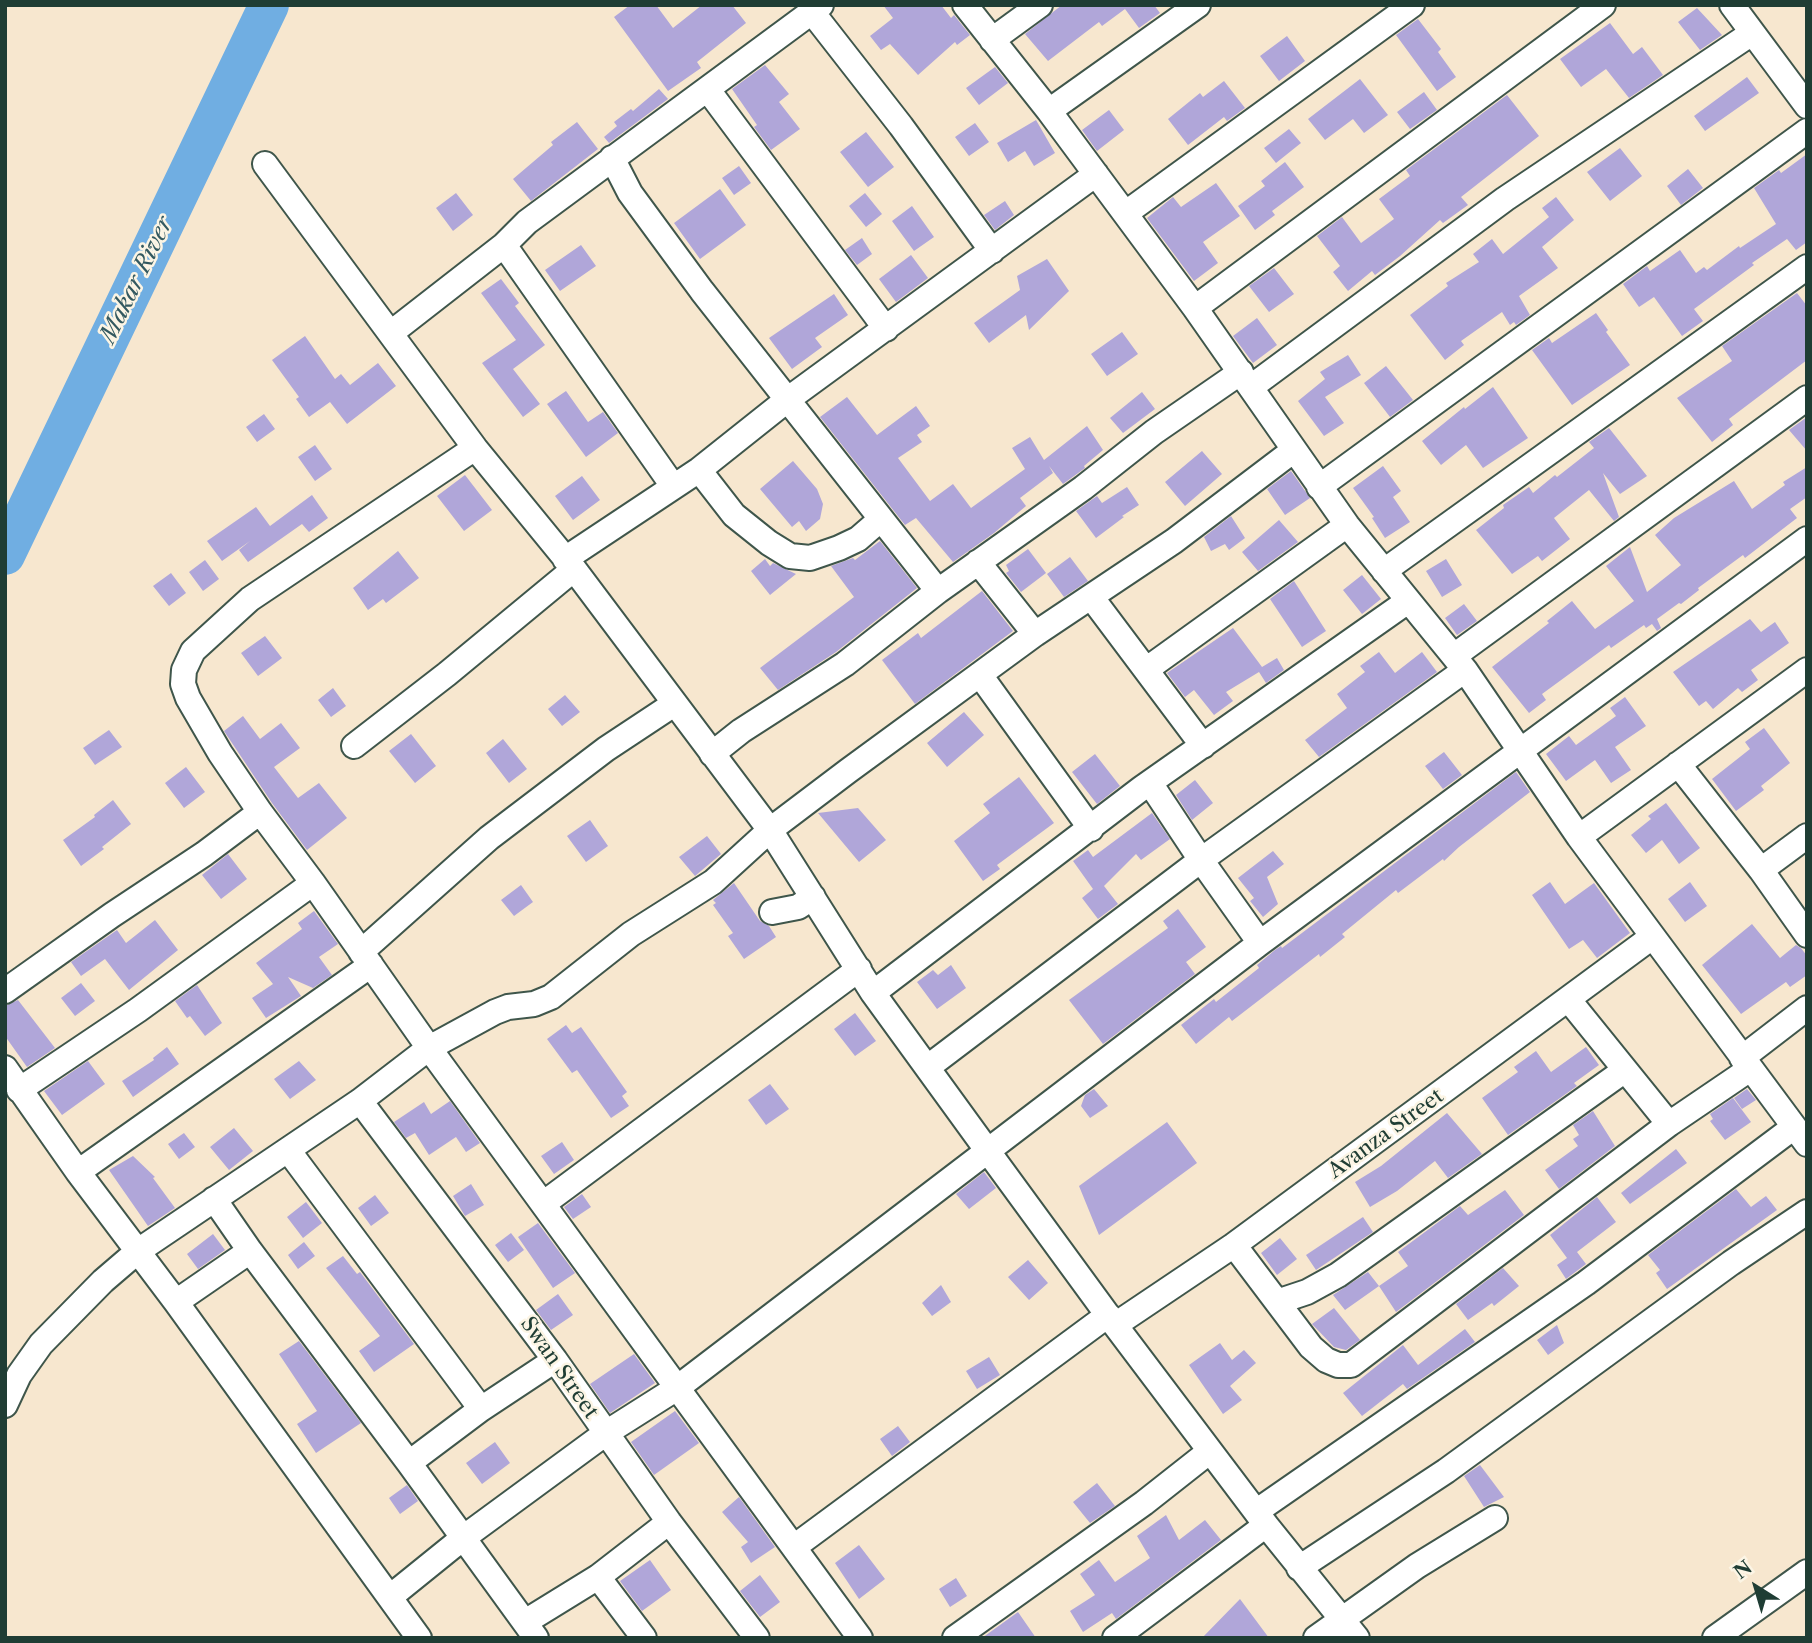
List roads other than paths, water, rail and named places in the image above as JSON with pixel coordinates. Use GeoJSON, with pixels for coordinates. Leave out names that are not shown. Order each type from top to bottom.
{"type":"FeatureCollection","features":[{"type":"Feature","properties":{"kind":"street"},"geometry":{"type":"LineString","coordinates":[[965,5],[1126,213],[1347,525],[1460,663],[1579,837],[1800,1136],[1586,1283],[1261,1518],[1115,1638]]}},
{"type":"Feature","properties":{"kind":"street"},"geometry":{"type":"LineString","coordinates":[[992,40],[1040,5]]}},
{"type":"Feature","properties":{"kind":"street"},"geometry":{"type":"LineString","coordinates":[[1049,111],[1198,5]]}},
{"type":"Feature","properties":{"kind":"street"},"geometry":{"type":"LineString","coordinates":[[1126,213],[1412,5]]}},
{"type":"Feature","properties":{"kind":"street"},"geometry":{"type":"LineString","coordinates":[[1195,308],[1603,5]]}},
{"type":"Feature","properties":{"kind":"street"},"geometry":{"type":"LineString","coordinates":[[1732,5],[1807,106]]}},
{"type":"Feature","properties":{"kind":"street"},"geometry":{"type":"LineString","coordinates":[[391,333],[504,245],[527,222],[817,8],[992,251]]}},
{"type":"Feature","properties":{"kind":"street"},"geometry":{"type":"LineString","coordinates":[[712,754],[741,731],[845,664],[938,591],[1083,488],[1173,417],[1246,380],[1752,33]]}},
{"type":"Feature","properties":{"kind":"street"},"geometry":{"type":"LineString","coordinates":[[708,90],[886,329]]}},
{"type":"Feature","properties":{"kind":"street"},"geometry":{"type":"LineString","coordinates":[[1319,487],[1807,131]]}},
{"type":"Feature","properties":{"kind":"street"},"geometry":{"type":"LineString","coordinates":[[612,158],[649,221],[938,591]]}},
{"type":"Feature","properties":{"kind":"street"},"geometry":{"type":"LineString","coordinates":[[265,164],[475,448],[569,564],[770,830],[873,993],[987,1150],[1299,1569],[1350,1628]]}},
{"type":"Feature","properties":{"kind":"street"},"geometry":{"type":"LineString","coordinates":[[355,746],[447,674],[569,564],[673,486],[699,470],[787,400],[1096,174]]}},
{"type":"Feature","properties":{"kind":"street"},"geometry":{"type":"LineString","coordinates":[[504,245],[673,486]]}},
{"type":"Feature","properties":{"kind":"street"},"geometry":{"type":"LineString","coordinates":[[1384,571],[1807,267]]}},
{"type":"Feature","properties":{"kind":"street"},"geometry":{"type":"LineString","coordinates":[[928,1067],[1807,398]]}},
{"type":"Feature","properties":{"kind":"street"},"geometry":{"type":"LineString","coordinates":[[475,448],[250,599],[193,651],[184,670],[183,684],[188,698],[220,752],[260,812],[542,1204],[860,1638]]}},
{"type":"Feature","properties":{"kind":"street"},"geometry":{"type":"LineString","coordinates":[[5,1405],[19,1375],[41,1344],[103,1281],[138,1251],[360,1101],[429,1048],[495,1012],[508,1007],[534,1004],[551,997],[631,933],[713,882],[770,830],[980,675],[1174,541],[1294,450]]}},
{"type":"Feature","properties":{"kind":"street"},"geometry":{"type":"LineString","coordinates":[[699,470],[734,515],[790,556],[810,558],[839,548],[858,538],[880,520]]}},
{"type":"Feature","properties":{"kind":"street"},"geometry":{"type":"LineString","coordinates":[[1147,669],[1347,525]]}},
{"type":"Feature","properties":{"kind":"street"},"geometry":{"type":"LineString","coordinates":[[390,1597],[463,1538],[606,1433],[677,1388],[1261,943],[1807,539]]}},
{"type":"Feature","properties":{"kind":"street"},"geometry":{"type":"LineString","coordinates":[[978,562],[1035,635]]}},
{"type":"Feature","properties":{"kind":"street"},"geometry":{"type":"LineString","coordinates":[[1092,598],[1203,746]]}},
{"type":"Feature","properties":{"kind":"street"},"geometry":{"type":"LineString","coordinates":[[873,993],[1150,783],[1408,601]]}},
{"type":"Feature","properties":{"kind":"street"},"geometry":{"type":"LineString","coordinates":[[1579,837],[1807,670]]}},
{"type":"Feature","properties":{"kind":"street"},"geometry":{"type":"LineString","coordinates":[[980,675],[1091,829]]}},
{"type":"Feature","properties":{"kind":"street"},"geometry":{"type":"LineString","coordinates":[[78,1172],[366,958],[489,838],[606,749],[674,704]]}},
{"type":"Feature","properties":{"kind":"street"},"geometry":{"type":"LineString","coordinates":[[1678,764],[1761,870],[1807,935]]}},
{"type":"Feature","properties":{"kind":"street"},"geometry":{"type":"LineString","coordinates":[[1150,783],[1261,943]]}},
{"type":"Feature","properties":{"kind":"street"},"geometry":{"type":"LineString","coordinates":[[5,991],[204,854],[260,812]]}},
{"type":"Feature","properties":{"kind":"street"},"geometry":{"type":"LineString","coordinates":[[1761,870],[1807,836]]}},
{"type":"Feature","properties":{"kind":"street"},"geometry":{"type":"LineString","coordinates":[[19,1090],[138,1010],[313,883]]}},
{"type":"Feature","properties":{"kind":"street"},"geometry":{"type":"LineString","coordinates":[[772,912],[798,907],[813,897]]}},
{"type":"Feature","properties":{"kind":"street","name":"Avanza Street"},"geometry":{"type":"LineString","coordinates":[[794,1547],[1111,1320],[1234,1245],[1652,937]]}},
{"type":"Feature","properties":{"kind":"street"},"geometry":{"type":"LineString","coordinates":[[542,1204],[859,969]]}},
{"type":"Feature","properties":{"kind":"street"},"geometry":{"type":"LineString","coordinates":[[1568,999],[1669,1124]]}},
{"type":"Feature","properties":{"kind":"street"},"geometry":{"type":"LineString","coordinates":[[1234,1245],[1311,1347],[1326,1360],[1351,1365],[1669,1124],[1746,1063],[1807,1007]]}},
{"type":"Feature","properties":{"kind":"street"},"geometry":{"type":"LineString","coordinates":[[5,1068],[419,1638]]}},
{"type":"Feature","properties":{"kind":"street"},"geometry":{"type":"LineString","coordinates":[[1277,1302],[1317,1288],[1338,1275],[1625,1070]]}},
{"type":"Feature","properties":{"kind":"street","name":"Swan Street"},"geometry":{"type":"LineString","coordinates":[[360,1101],[555,1360],[670,1522],[757,1638]]}},
{"type":"Feature","properties":{"kind":"street"},"geometry":{"type":"LineString","coordinates":[[288,1150],[481,1409]]}},
{"type":"Feature","properties":{"kind":"street"},"geometry":{"type":"LineString","coordinates":[[214,1199],[530,1630],[670,1522]]}},
{"type":"Feature","properties":{"kind":"street"},"geometry":{"type":"LineString","coordinates":[[1299,1569],[1446,1471],[1731,1263],[1807,1212]]}},
{"type":"Feature","properties":{"kind":"street"},"geometry":{"type":"LineString","coordinates":[[176,1302],[250,1251]]}},
{"type":"Feature","properties":{"kind":"street"},"geometry":{"type":"LineString","coordinates":[[409,1463],[481,1409],[555,1360]]}},
{"type":"Feature","properties":{"kind":"street"},"geometry":{"type":"LineString","coordinates":[[955,1638],[1144,1503],[1210,1451]]}},
{"type":"Feature","properties":{"kind":"street"},"geometry":{"type":"LineString","coordinates":[[1316,1638],[1350,1628],[1418,1566],[1495,1518]]}},
{"type":"Feature","properties":{"kind":"street"},"geometry":{"type":"LineString","coordinates":[[1715,1638],[1807,1572]]}},
{"type":"Feature","properties":{"kind":"street"},"geometry":{"type":"LineString","coordinates":[[598,1577],[644,1638]]}},
{"type":"Feature","properties":{"kind":"waterway","name":"Makar River"},"geometry":{"type":"LineString","coordinates":[[5,555],[269,5]]}}]}
